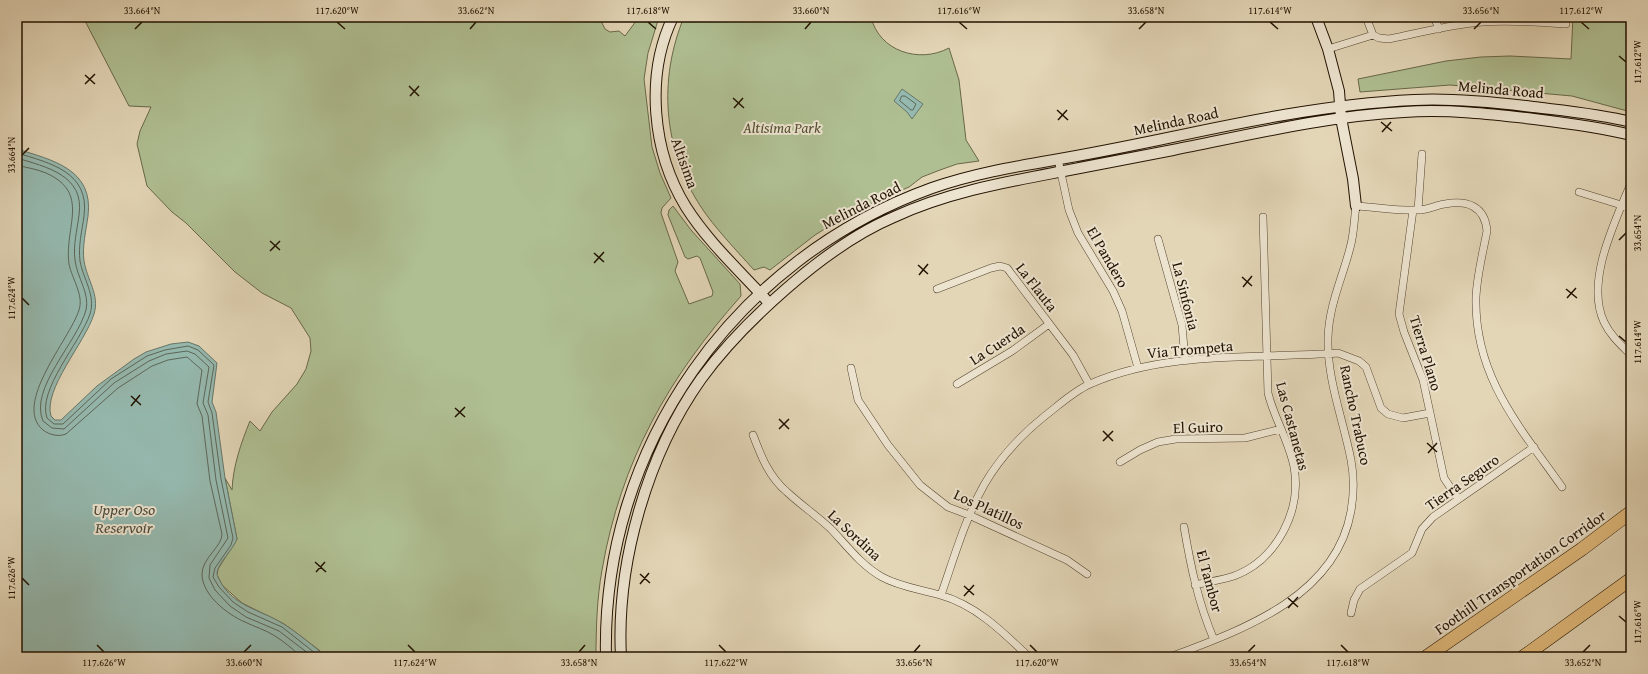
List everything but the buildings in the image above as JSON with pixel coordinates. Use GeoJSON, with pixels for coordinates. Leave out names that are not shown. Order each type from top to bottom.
{"type":"FeatureCollection","features":[{"type":"Feature","properties":{"kind":"highway","name":"Foothill Transportation Corridor"},"geometry":{"type":"LineString","coordinates":[[1426,657],[1582,549],[1631,512]]}},
{"type":"Feature","properties":{"kind":"highway"},"geometry":{"type":"LineString","coordinates":[[1523,657],[1631,579]]}},
{"type":"Feature","properties":{"kind":"main road","name":"Altisima"},"geometry":{"type":"LineString","coordinates":[[673,17],[668,27],[660,58],[656,84],[658,126],[665,157],[674,183],[700,228],[769,303]]}},
{"type":"Feature","properties":{"kind":"main road","name":"Rancho Trabuco"},"geometry":{"type":"LineString","coordinates":[[1316,17],[1328,49],[1339,91],[1340,118],[1353,178],[1356,206]]}},
{"type":"Feature","properties":{"kind":"main road","name":"Melinda Road"},"geometry":{"type":"LineString","coordinates":[[606,657],[608,600],[622,522],[640,469],[665,414],[682,385],[725,329],[759,293],[827,239],[884,208],[932,188],[984,172],[1340,106],[1409,100],[1466,100],[1568,111],[1631,122]]}},
{"type":"Feature","properties":{"kind":"main road","name":"Melinda Road"},"geometry":{"type":"LineString","coordinates":[[621,657],[620,640],[624,587],[639,510],[670,432],[701,379],[732,342],[769,303],[819,261],[873,227],[894,216],[982,186],[1061,172],[1279,128],[1340,118],[1404,112],[1453,111],[1590,126],[1631,135]]}},
{"type":"Feature","properties":{"kind":"street"},"geometry":{"type":"LineString","coordinates":[[1366,17],[1373,35],[1379,38],[1389,39],[1477,22],[1520,19],[1566,24]]}},
{"type":"Feature","properties":{"kind":"street"},"geometry":{"type":"LineString","coordinates":[[1434,17],[1439,30]]}},
{"type":"Feature","properties":{"kind":"street"},"geometry":{"type":"LineString","coordinates":[[1328,49],[1373,35]]}},
{"type":"Feature","properties":{"kind":"street","name":"Tierra Plano"},"geometry":{"type":"LineString","coordinates":[[1422,154],[1399,314],[1404,332],[1423,380],[1444,478],[1458,499]]}},
{"type":"Feature","properties":{"kind":"street","name":"El Pandero"},"geometry":{"type":"LineString","coordinates":[[1058,159],[1069,210],[1078,233],[1113,291],[1122,311],[1138,368]]}},
{"type":"Feature","properties":{"kind":"street"},"geometry":{"type":"LineString","coordinates":[[1631,183],[1602,258],[1598,282],[1599,303],[1603,322],[1616,340],[1631,355]]}},
{"type":"Feature","properties":{"kind":"street"},"geometry":{"type":"LineString","coordinates":[[1579,192],[1631,208]]}},
{"type":"Feature","properties":{"kind":"street"},"geometry":{"type":"LineString","coordinates":[[1356,206],[1415,210],[1459,202],[1472,205],[1480,210],[1486,220],[1487,231],[1476,295],[1477,322],[1487,367],[1498,394],[1511,416],[1562,487]]}},
{"type":"Feature","properties":{"kind":"street","name":"Rancho Trabuco"},"geometry":{"type":"LineString","coordinates":[[1170,657],[1214,640],[1251,623],[1290,601],[1310,584],[1326,567],[1339,547],[1348,525],[1353,499],[1353,478],[1351,460],[1333,391],[1328,354],[1331,311],[1336,290],[1350,248],[1356,206]]}},
{"type":"Feature","properties":{"kind":"street","name":"Las Castanetas"},"geometry":{"type":"LineString","coordinates":[[1195,585],[1233,576],[1250,567],[1273,546],[1282,535],[1294,503],[1294,468],[1288,445],[1273,412],[1268,393],[1263,217]]}},
{"type":"Feature","properties":{"kind":"street","name":"La Sinfonia"},"geometry":{"type":"LineString","coordinates":[[1158,239],[1182,325],[1185,360]]}},
{"type":"Feature","properties":{"kind":"street","name":"La Flauta"},"geometry":{"type":"LineString","coordinates":[[937,289],[991,268],[1000,266],[1007,268],[1073,355],[1089,384]]}},
{"type":"Feature","properties":{"kind":"street","name":"La Cuerda"},"geometry":{"type":"LineString","coordinates":[[957,384],[1012,351],[1049,324]]}},
{"type":"Feature","properties":{"kind":"street","name":"Via Trompeta"},"geometry":{"type":"LineString","coordinates":[[941,595],[969,514],[999,462],[1016,441],[1063,402],[1089,384],[1138,368],[1185,360],[1338,354],[1350,357],[1366,367],[1381,408],[1388,414],[1403,418],[1430,413]]}},
{"type":"Feature","properties":{"kind":"street","name":"Los Platillos"},"geometry":{"type":"LineString","coordinates":[[851,368],[858,400],[888,445],[920,485],[948,507],[969,514],[1067,560],[1087,574]]}},
{"type":"Feature","properties":{"kind":"street","name":"El Guiro"},"geometry":{"type":"LineString","coordinates":[[1120,462],[1140,450],[1158,442],[1176,439],[1245,438],[1281,429]]}},
{"type":"Feature","properties":{"kind":"street","name":"La Sordina"},"geometry":{"type":"LineString","coordinates":[[753,435],[766,467],[785,491],[830,528],[862,562],[882,577],[905,587],[941,595],[977,612],[1000,629],[1029,657]]}},
{"type":"Feature","properties":{"kind":"street","name":"Tierra Seguro"},"geometry":{"type":"LineString","coordinates":[[1351,613],[1354,600],[1360,589],[1412,553],[1422,529],[1433,517],[1534,447]]}},
{"type":"Feature","properties":{"kind":"street","name":"El Tambor"},"geometry":{"type":"LineString","coordinates":[[1184,527],[1200,607],[1214,640]]}},
{"type":"Feature","properties":{"kind":"green space"},"geometry":{"type":"Polygon","coordinates":[[[83,17],[599,17],[605,29],[610,32],[619,31],[625,36],[639,17],[659,17],[648,53],[644,79],[652,147],[660,173],[671,198],[662,208],[661,213],[678,262],[675,271],[689,304],[712,296],[713,292],[700,258],[697,256],[688,259],[685,257],[668,215],[669,210],[673,206],[691,230],[740,284],[741,296],[691,358],[651,423],[635,457],[621,493],[610,530],[602,570],[597,613],[596,657],[325,657],[319,650],[284,624],[242,603],[222,585],[217,575],[218,569],[237,539],[225,478],[232,490],[238,455],[250,421],[260,431],[272,412],[297,384],[306,369],[311,351],[310,338],[291,308],[262,293],[235,272],[147,186],[137,144],[140,131],[151,107],[129,106],[83,17]]]}},
{"type":"Feature","properties":{"kind":"green space","name":"Altisima Park"},"geometry":{"type":"Polygon","coordinates":[[[684,17],[871,17],[875,29],[882,38],[891,46],[902,51],[925,55],[937,53],[949,48],[959,80],[966,140],[979,161],[957,164],[922,177],[909,187],[852,212],[815,235],[770,270],[764,267],[754,270],[719,231],[701,207],[688,185],[672,138],[668,114],[670,65],[684,17]]]}},
{"type":"Feature","properties":{"kind":"green space"},"geometry":{"type":"Polygon","coordinates":[[[1573,17],[1631,17],[1631,112],[1572,96],[1450,85],[1360,92],[1358,79],[1446,61],[1481,57],[1510,56],[1571,59],[1573,17]]]}},
{"type":"Feature","properties":{"kind":"water"},"geometry":{"type":"Polygon","coordinates":[[[902,89],[923,104],[912,119],[907,112],[894,101],[902,89]]]}},
{"type":"Feature","properties":{"kind":"water","name":"Upper Oso Reservoir"},"geometry":{"type":"Polygon","coordinates":[[[17,149],[44,158],[68,169],[77,177],[84,187],[88,200],[84,261],[94,294],[94,314],[53,393],[50,405],[51,416],[55,420],[61,420],[97,386],[146,352],[171,344],[188,342],[199,346],[217,363],[212,402],[216,412],[225,478],[237,539],[218,569],[217,573],[220,581],[232,596],[240,602],[274,618],[312,644],[325,657],[17,657],[17,149]]]}}]}
